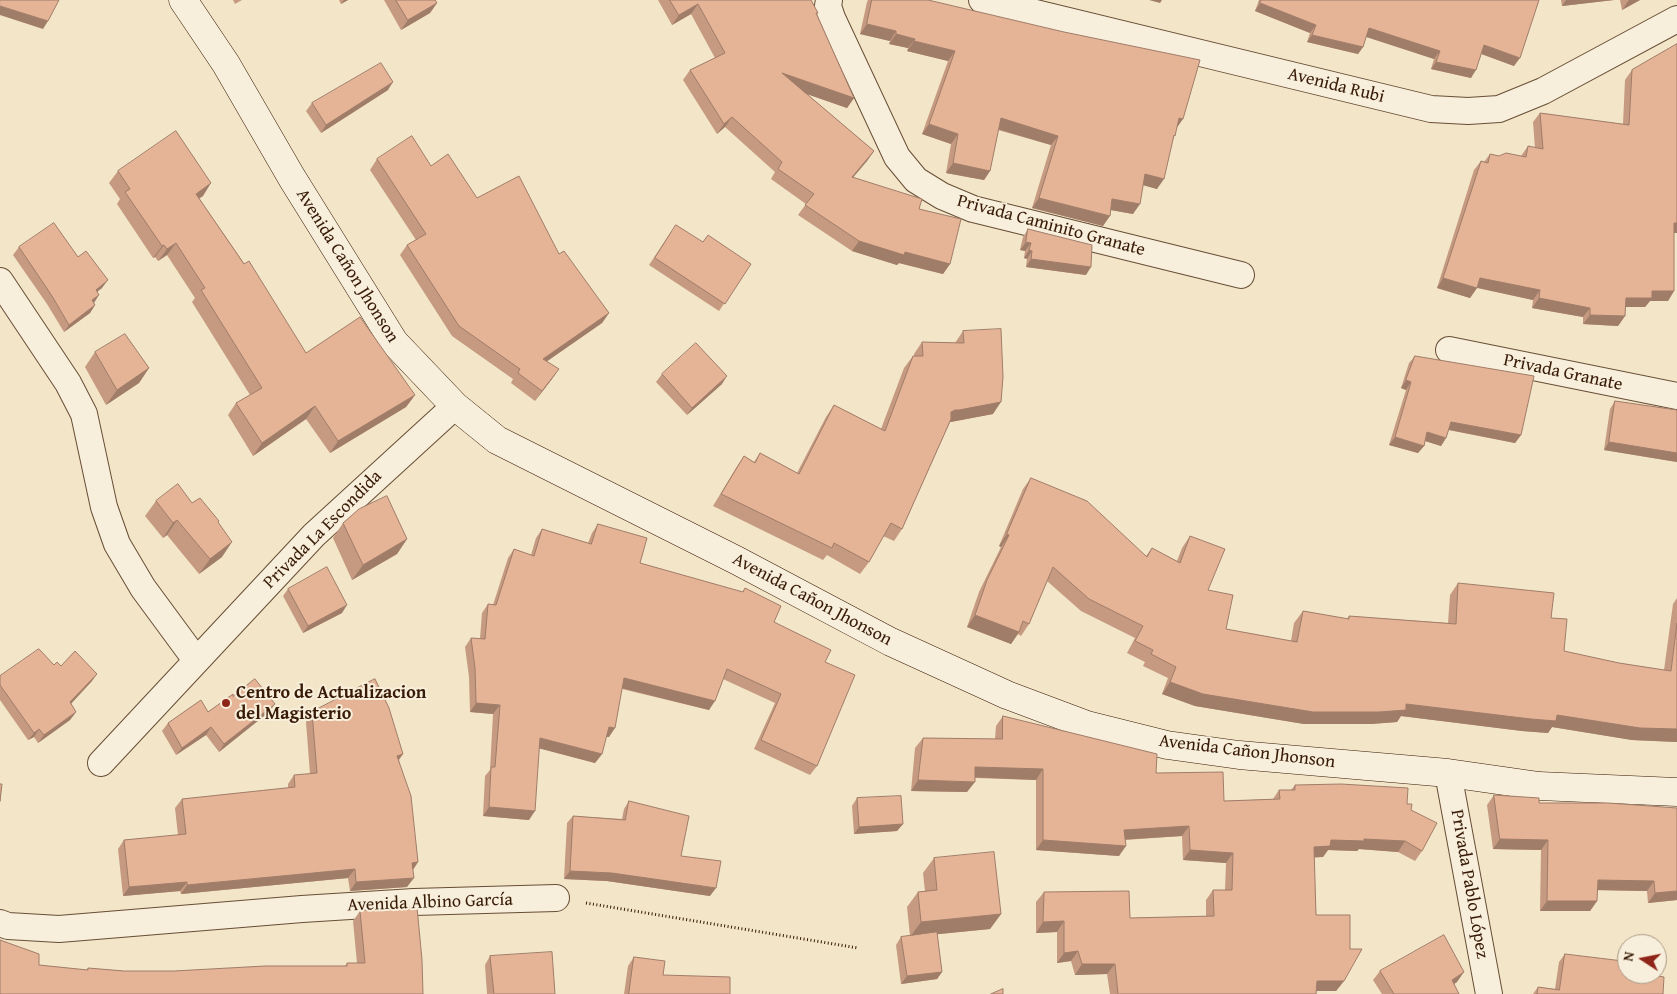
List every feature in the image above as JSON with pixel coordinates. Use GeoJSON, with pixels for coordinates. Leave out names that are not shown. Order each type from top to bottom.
{"type":"FeatureCollection","features":[{"type":"Feature","properties":{"kind":"main road","name":"Avenida Cañon Jhonson"},"geometry":{"type":"LineString","coordinates":[[183,0],[226,64],[292,178],[394,342],[455,406],[497,440],[736,560],[892,642],[1007,694],[1086,725],[1167,745],[1239,755],[1448,773],[1539,786],[1677,792]]}},
{"type":"Feature","properties":{"kind":"street","name":"Privada Caminito Granate"},"geometry":{"type":"LineString","coordinates":[[829,0],[828,6],[832,18],[897,157],[916,180],[942,196],[973,209],[1241,275]]}},
{"type":"Feature","properties":{"kind":"street","name":"Avenida Rubi"},"geometry":{"type":"LineString","coordinates":[[982,0],[1431,108],[1468,111],[1499,109],[1544,91],[1677,19]]}},
{"type":"Feature","properties":{"kind":"street"},"geometry":{"type":"LineString","coordinates":[[0,282],[68,383],[84,414],[104,507],[117,544],[143,588],[196,660]]}},
{"type":"Feature","properties":{"kind":"street","name":"Privada Granate"},"geometry":{"type":"LineString","coordinates":[[1449,350],[1677,396]]}},
{"type":"Feature","properties":{"kind":"street","name":"Privada La Escondida"},"geometry":{"type":"LineString","coordinates":[[101,763],[314,535],[455,406]]}},
{"type":"Feature","properties":{"kind":"street","name":"Privada Pablo López"},"geometry":{"type":"LineString","coordinates":[[1448,773],[1489,994]]}},
{"type":"Feature","properties":{"kind":"street","name":"Avenida Albino García"},"geometry":{"type":"LineString","coordinates":[[0,923],[8,926],[58,929],[396,903],[556,898]]}},
{"type":"Feature","properties":{"kind":"path"},"geometry":{"type":"LineString","coordinates":[[556,898],[858,948]]}},
{"type":"Feature","properties":{"kind":"building"},"geometry":{"type":"Polygon","coordinates":[[[0,0],[59,0],[48,21],[0,6],[0,0]]]}},
{"type":"Feature","properties":{"kind":"building"},"geometry":{"type":"Polygon","coordinates":[[[396,0],[435,0],[437,3],[408,20],[396,0]]]}},
{"type":"Feature","properties":{"kind":"building"},"geometry":{"type":"Polygon","coordinates":[[[670,0],[811,0],[854,98],[782,73],[874,151],[852,177],[922,199],[919,209],[961,219],[950,264],[905,252],[904,255],[859,241],[805,205],[814,194],[778,169],[782,162],[732,117],[724,124],[690,70],[725,53],[698,4],[679,15],[670,0]]]}},
{"type":"Feature","properties":{"kind":"building"},"geometry":{"type":"Polygon","coordinates":[[[872,0],[928,0],[1064,32],[1200,60],[1183,119],[1179,118],[1164,179],[1145,174],[1140,204],[1112,199],[1110,216],[1039,198],[1058,136],[1001,118],[990,171],[953,163],[958,134],[929,124],[955,51],[914,41],[915,39],[896,34],[896,31],[867,24],[872,0]]]}},
{"type":"Feature","properties":{"kind":"building"},"geometry":{"type":"Polygon","coordinates":[[[1261,0],[1539,0],[1520,58],[1484,45],[1476,70],[1436,62],[1440,51],[1369,28],[1363,47],[1312,35],[1316,25],[1260,3],[1261,0]]]}},
{"type":"Feature","properties":{"kind":"building"},"geometry":{"type":"Polygon","coordinates":[[[1677,44],[1677,223],[1674,223],[1674,291],[1652,291],[1652,298],[1626,298],[1625,316],[1590,315],[1590,308],[1539,298],[1540,290],[1480,278],[1477,288],[1443,278],[1481,161],[1488,163],[1490,154],[1499,156],[1506,153],[1526,157],[1528,146],[1543,149],[1540,113],[1629,125],[1632,70],[1677,44]]]}},
{"type":"Feature","properties":{"kind":"building"},"geometry":{"type":"Polygon","coordinates":[[[381,63],[393,82],[326,125],[312,103],[381,63]]]}},
{"type":"Feature","properties":{"kind":"building"},"geometry":{"type":"Polygon","coordinates":[[[176,131],[211,183],[196,194],[244,264],[249,261],[306,353],[360,317],[415,395],[338,441],[315,406],[262,443],[236,403],[262,388],[201,290],[205,288],[176,243],[167,249],[164,245],[162,246],[125,192],[130,189],[118,171],[176,131]]]}},
{"type":"Feature","properties":{"kind":"building"},"geometry":{"type":"Polygon","coordinates":[[[412,136],[431,166],[448,154],[477,198],[519,176],[559,254],[564,251],[609,313],[543,359],[559,369],[542,391],[518,373],[520,369],[459,326],[407,245],[426,234],[377,159],[412,136]]]}},
{"type":"Feature","properties":{"kind":"building"},"geometry":{"type":"Polygon","coordinates":[[[54,223],[78,257],[86,251],[108,280],[96,290],[99,295],[92,300],[95,305],[69,325],[19,247],[54,223]]]}},
{"type":"Feature","properties":{"kind":"building"},"geometry":{"type":"Polygon","coordinates":[[[676,225],[703,242],[708,235],[751,264],[725,304],[655,258],[676,225]]]}},
{"type":"Feature","properties":{"kind":"building"},"geometry":{"type":"Polygon","coordinates":[[[1028,229],[1092,245],[1091,267],[1031,259],[1032,251],[1029,250],[1031,243],[1026,242],[1028,229]]]}},
{"type":"Feature","properties":{"kind":"building"},"geometry":{"type":"Polygon","coordinates":[[[1001,329],[1003,377],[1001,402],[951,412],[951,419],[902,529],[891,523],[869,562],[834,543],[832,548],[721,494],[744,456],[755,463],[760,453],[799,474],[834,405],[885,431],[913,356],[923,356],[922,342],[964,343],[963,331],[1001,329]]]}},
{"type":"Feature","properties":{"kind":"building"},"geometry":{"type":"Polygon","coordinates":[[[125,334],[149,368],[117,390],[95,352],[125,334]]]}},
{"type":"Feature","properties":{"kind":"building"},"geometry":{"type":"Polygon","coordinates":[[[696,343],[727,376],[692,408],[662,374],[696,343]]]}},
{"type":"Feature","properties":{"kind":"building"},"geometry":{"type":"Polygon","coordinates":[[[1415,356],[1534,376],[1521,435],[1451,422],[1446,438],[1427,432],[1424,446],[1395,437],[1411,382],[1406,380],[1415,356]]]}},
{"type":"Feature","properties":{"kind":"building"},"geometry":{"type":"Polygon","coordinates":[[[1615,401],[1677,410],[1677,453],[1609,442],[1615,401]]]}},
{"type":"Feature","properties":{"kind":"building"},"geometry":{"type":"Polygon","coordinates":[[[1031,478],[1087,501],[1147,557],[1152,548],[1180,563],[1190,536],[1225,549],[1208,590],[1233,595],[1226,629],[1297,642],[1303,611],[1349,619],[1349,616],[1456,624],[1458,583],[1554,593],[1551,618],[1567,619],[1564,651],[1619,663],[1671,671],[1677,623],[1677,729],[1640,728],[1557,715],[1556,721],[1531,719],[1406,704],[1406,710],[1313,712],[1203,694],[1170,682],[1176,667],[1151,654],[1153,650],[1135,641],[1143,626],[1089,599],[1053,567],[1029,624],[1023,621],[1019,632],[975,615],[987,580],[1009,535],[1007,534],[1031,478]]]}},
{"type":"Feature","properties":{"kind":"building"},"geometry":{"type":"Polygon","coordinates":[[[178,484],[192,503],[200,498],[219,521],[232,542],[210,559],[177,520],[173,523],[156,501],[178,484]]]}},
{"type":"Feature","properties":{"kind":"building"},"geometry":{"type":"Polygon","coordinates":[[[387,496],[407,539],[363,565],[343,523],[359,509],[387,496]]]}},
{"type":"Feature","properties":{"kind":"building"},"geometry":{"type":"Polygon","coordinates":[[[598,524],[647,538],[640,563],[743,592],[745,588],[781,606],[774,622],[831,650],[825,662],[855,675],[817,766],[761,740],[781,694],[727,669],[715,701],[624,678],[615,728],[609,727],[602,754],[540,738],[535,811],[489,807],[491,767],[495,767],[500,705],[476,703],[475,668],[471,638],[485,639],[488,604],[496,605],[514,549],[534,556],[542,529],[591,544],[598,524]]]}},
{"type":"Feature","properties":{"kind":"building"},"geometry":{"type":"Polygon","coordinates":[[[327,567],[347,605],[308,626],[288,589],[327,567]]]}},
{"type":"Feature","properties":{"kind":"building"},"geometry":{"type":"Polygon","coordinates":[[[39,649],[54,665],[57,662],[61,666],[75,651],[97,674],[70,702],[76,712],[44,735],[39,729],[34,733],[0,685],[0,676],[39,649]]]}},
{"type":"Feature","properties":{"kind":"building"},"geometry":{"type":"Polygon","coordinates":[[[255,679],[275,704],[224,744],[211,727],[182,748],[168,723],[201,700],[208,712],[255,679]]]}},
{"type":"Feature","properties":{"kind":"building"},"geometry":{"type":"Polygon","coordinates":[[[375,679],[389,708],[403,754],[397,756],[411,796],[418,862],[412,863],[414,878],[356,882],[355,869],[187,885],[187,882],[129,887],[124,840],[186,834],[182,799],[295,787],[294,775],[317,773],[312,712],[375,679]]]}},
{"type":"Feature","properties":{"kind":"building"},"geometry":{"type":"Polygon","coordinates":[[[1003,716],[1157,754],[1156,773],[1223,772],[1224,801],[1280,799],[1279,790],[1295,790],[1295,785],[1341,784],[1408,788],[1407,804],[1412,804],[1411,810],[1437,823],[1422,851],[1405,841],[1364,839],[1364,841],[1331,840],[1330,846],[1314,847],[1316,915],[1350,915],[1350,949],[1362,949],[1344,981],[1317,981],[1316,994],[1118,994],[1115,964],[1082,964],[1078,951],[1064,953],[1064,921],[1043,922],[1044,892],[1129,891],[1130,918],[1214,916],[1213,890],[1232,890],[1233,853],[1190,850],[1189,826],[1124,830],[1126,846],[1043,840],[1043,769],[975,767],[975,782],[918,780],[923,738],[1002,739],[1003,716]]]}},
{"type":"Feature","properties":{"kind":"building"},"geometry":{"type":"Polygon","coordinates":[[[0,784],[2,784],[0,801],[0,784]]]}},
{"type":"Feature","properties":{"kind":"building"},"geometry":{"type":"Polygon","coordinates":[[[1494,795],[1539,798],[1539,803],[1608,803],[1677,808],[1677,891],[1655,893],[1654,881],[1598,880],[1597,901],[1547,901],[1548,840],[1500,839],[1494,795]]]}},
{"type":"Feature","properties":{"kind":"building"},"geometry":{"type":"Polygon","coordinates":[[[901,796],[903,824],[859,827],[857,798],[901,796]]]}},
{"type":"Feature","properties":{"kind":"building"},"geometry":{"type":"Polygon","coordinates":[[[629,801],[689,816],[681,856],[721,861],[716,888],[612,873],[570,871],[573,816],[625,820],[629,801]]]}},
{"type":"Feature","properties":{"kind":"building"},"geometry":{"type":"Polygon","coordinates":[[[994,852],[1001,914],[921,922],[918,892],[937,890],[934,858],[994,852]]]}},
{"type":"Feature","properties":{"kind":"building"},"geometry":{"type":"Polygon","coordinates":[[[417,907],[423,994],[0,994],[0,940],[39,954],[39,965],[88,970],[88,968],[124,971],[174,971],[265,966],[347,966],[347,963],[365,963],[360,911],[417,907]]]}},
{"type":"Feature","properties":{"kind":"building"},"geometry":{"type":"Polygon","coordinates":[[[937,932],[942,972],[907,976],[901,937],[937,932]]]}},
{"type":"Feature","properties":{"kind":"building"},"geometry":{"type":"Polygon","coordinates":[[[1444,935],[1464,972],[1452,980],[1459,994],[1394,994],[1380,971],[1444,935]]]}},
{"type":"Feature","properties":{"kind":"building"},"geometry":{"type":"Polygon","coordinates":[[[552,952],[555,994],[494,994],[490,956],[552,952]]]}},
{"type":"Feature","properties":{"kind":"building"},"geometry":{"type":"Polygon","coordinates":[[[1565,954],[1617,960],[1617,984],[1664,984],[1663,994],[1537,994],[1538,987],[1559,990],[1565,954]]]}},
{"type":"Feature","properties":{"kind":"building"},"geometry":{"type":"Polygon","coordinates":[[[634,957],[665,961],[663,975],[730,977],[730,994],[629,994],[634,957]]]}},
{"type":"Feature","properties":{"kind":"building"},"geometry":{"type":"Polygon","coordinates":[[[1003,989],[1003,994],[991,994],[1003,989]]]}},
{"type":"Feature","properties":{"kind":"place","name":"Centro de Actualizacion del Magisterio"},"geometry":{"type":"Point","coordinates":[226,703]}}]}
